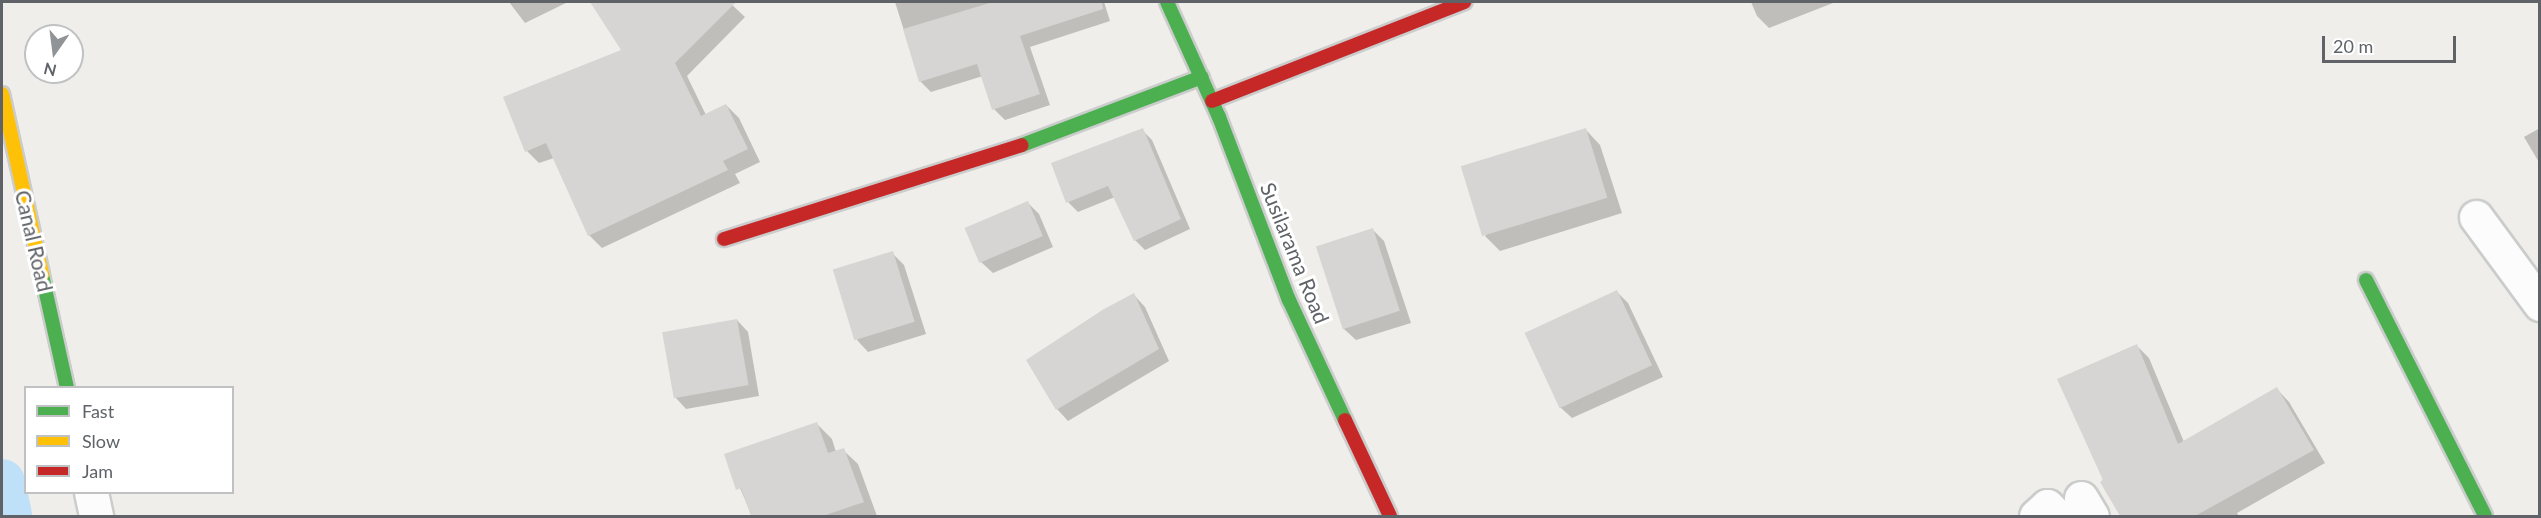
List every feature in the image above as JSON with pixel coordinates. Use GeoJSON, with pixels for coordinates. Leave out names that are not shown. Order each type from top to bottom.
{"type":"FeatureCollection","features":[{"type":"Feature","properties":{"kind":"street","name":"Susilarama Road"},"geometry":{"type":"LineString","coordinates":[[1167,2],[1212,101],[1289,300],[1390,516]]}},
{"type":"Feature","properties":{"kind":"street"},"geometry":{"type":"LineString","coordinates":[[1212,101],[1464,2]]}},
{"type":"Feature","properties":{"kind":"street"},"geometry":{"type":"LineString","coordinates":[[724,239],[989,158],[1202,77]]}},
{"type":"Feature","properties":{"kind":"street","name":"Canal Road"},"geometry":{"type":"LineString","coordinates":[[2,94],[67,386]]}},
{"type":"Feature","properties":{"kind":"street"},"geometry":{"type":"LineString","coordinates":[[2476,217],[2540,304]]}},
{"type":"Feature","properties":{"kind":"street"},"geometry":{"type":"LineString","coordinates":[[2366,280],[2485,516]]}},
{"type":"Feature","properties":{"kind":"street"},"geometry":{"type":"LineString","coordinates":[[91,494],[96,516]]}},
{"type":"Feature","properties":{"kind":"street"},"geometry":{"type":"LineString","coordinates":[[2036,516],[2047,506],[2077,510]]}},
{"type":"Feature","properties":{"kind":"building"},"geometry":{"type":"Polygon","coordinates":[[[590,2],[736,2],[675,63],[701,116],[726,104],[748,149],[723,161],[728,170],[588,236],[546,143],[525,152],[503,97],[621,50],[590,2]]]}},
{"type":"Feature","properties":{"kind":"building"},"geometry":{"type":"Polygon","coordinates":[[[993,2],[1102,2],[1103,9],[1020,36],[1040,94],[992,110],[977,64],[919,82],[903,29],[993,2]]]}},
{"type":"Feature","properties":{"kind":"building"},"geometry":{"type":"Polygon","coordinates":[[[1143,128],[1181,219],[1134,241],[1108,186],[1066,203],[1051,163],[1143,128]]]}},
{"type":"Feature","properties":{"kind":"building"},"geometry":{"type":"Polygon","coordinates":[[[1586,128],[1607,198],[1482,236],[1461,166],[1586,128]]]}},
{"type":"Feature","properties":{"kind":"building"},"geometry":{"type":"Polygon","coordinates":[[[1028,201],[1043,236],[979,263],[964,228],[1028,201]]]}},
{"type":"Feature","properties":{"kind":"building"},"geometry":{"type":"Polygon","coordinates":[[[1373,228],[1400,311],[1343,329],[1316,247],[1373,228]]]}},
{"type":"Feature","properties":{"kind":"building"},"geometry":{"type":"Polygon","coordinates":[[[893,251],[915,322],[854,340],[833,269],[893,251]]]}},
{"type":"Feature","properties":{"kind":"building"},"geometry":{"type":"Polygon","coordinates":[[[1617,290],[1652,365],[1560,408],[1525,333],[1617,290]]]}},
{"type":"Feature","properties":{"kind":"building"},"geometry":{"type":"Polygon","coordinates":[[[1134,293],[1159,349],[1056,410],[1026,360],[1104,309],[1134,293]]]}},
{"type":"Feature","properties":{"kind":"building"},"geometry":{"type":"Polygon","coordinates":[[[737,319],[749,385],[674,398],[662,332],[737,319]]]}},
{"type":"Feature","properties":{"kind":"building"},"geometry":{"type":"Polygon","coordinates":[[[2137,344],[2178,444],[2277,387],[2314,450],[2195,516],[2120,516],[2100,482],[2103,480],[2057,379],[2137,344]]]}},
{"type":"Feature","properties":{"kind":"building"},"geometry":{"type":"Polygon","coordinates":[[[817,422],[828,453],[844,448],[864,502],[823,516],[751,516],[741,488],[736,490],[724,454],[817,422]]]}},
{"type":"Feature","properties":{"kind":"waterway"},"geometry":{"type":"LineString","coordinates":[[2,482],[9,516]]}},
{"type":"Feature","properties":{"kind":"traffic: fast"},"geometry":{"type":"LineString","coordinates":[[1167,2],[1219,117],[1289,300],[1345,420]]}},
{"type":"Feature","properties":{"kind":"traffic: fast"},"geometry":{"type":"LineString","coordinates":[[1022,145],[1202,77]]}},
{"type":"Feature","properties":{"kind":"traffic: fast"},"geometry":{"type":"LineString","coordinates":[[42,275],[67,386]]}},
{"type":"Feature","properties":{"kind":"traffic: fast"},"geometry":{"type":"LineString","coordinates":[[2366,280],[2485,516]]}},
{"type":"Feature","properties":{"kind":"traffic: slow"},"geometry":{"type":"LineString","coordinates":[[2,94],[42,275]]}},
{"type":"Feature","properties":{"kind":"traffic: jam"},"geometry":{"type":"LineString","coordinates":[[1212,101],[1464,2]]}},
{"type":"Feature","properties":{"kind":"traffic: jam"},"geometry":{"type":"LineString","coordinates":[[724,239],[1022,145]]}},
{"type":"Feature","properties":{"kind":"traffic: jam"},"geometry":{"type":"LineString","coordinates":[[1345,420],[1390,516]]}}]}
